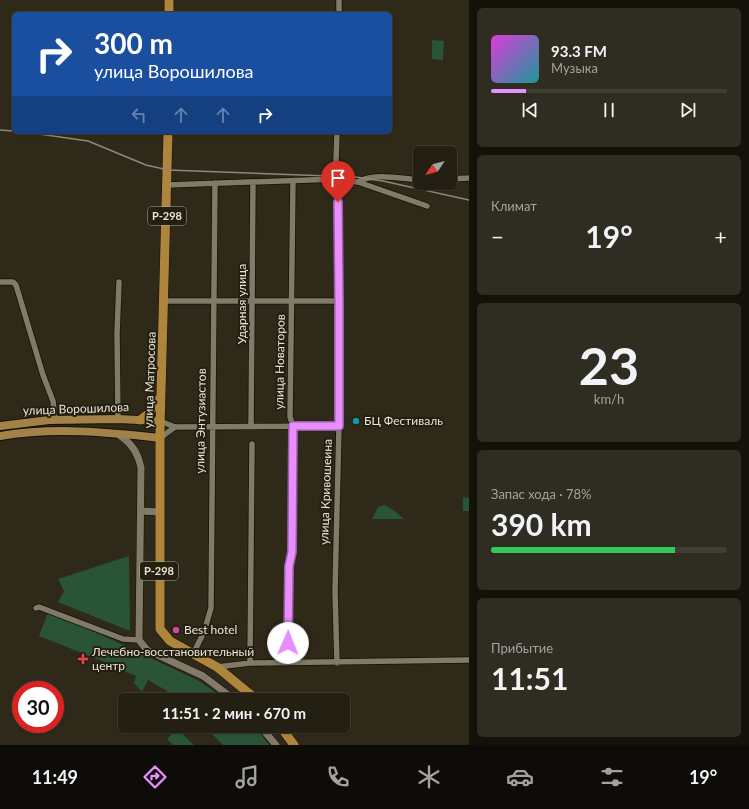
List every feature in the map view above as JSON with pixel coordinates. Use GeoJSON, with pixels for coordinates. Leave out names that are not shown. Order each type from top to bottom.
{"type":"FeatureCollection","features":[{"type":"Feature","properties":{"kind":"highway"},"geometry":{"type":"LineString","coordinates":[[169,12],[170,0]]}},
{"type":"Feature","properties":{"kind":"highway","name":"улица Матросова"},"geometry":{"type":"LineString","coordinates":[[168,134],[160,421],[160,629],[170,641],[193,654]]}},
{"type":"Feature","properties":{"kind":"highway"},"geometry":{"type":"LineString","coordinates":[[140,420],[148,414],[161,396]]}},
{"type":"Feature","properties":{"kind":"highway","name":"Р-298"},"geometry":{"type":"LineString","coordinates":[[193,654],[217,667],[249,693]]}},
{"type":"Feature","properties":{"kind":"highway"},"geometry":{"type":"LineString","coordinates":[[285,733],[294,745]]}},
{"type":"Feature","properties":{"kind":"main road","name":"улица Ворошилова"},"geometry":{"type":"LineString","coordinates":[[0,426],[55,420],[118,419],[160,421]]}},
{"type":"Feature","properties":{"kind":"main road","name":"улица Ворошилова"},"geometry":{"type":"LineString","coordinates":[[0,436],[20,432],[49,430],[96,431],[160,438]]}},
{"type":"Feature","properties":{"kind":"street"},"geometry":{"type":"LineString","coordinates":[[339,0],[339,12]]}},
{"type":"Feature","properties":{"kind":"street"},"geometry":{"type":"LineString","coordinates":[[336,162],[337,134]]}},
{"type":"Feature","properties":{"kind":"street"},"geometry":{"type":"LineString","coordinates":[[358,182],[363,178],[375,177],[413,180]]}},
{"type":"Feature","properties":{"kind":"street"},"geometry":{"type":"LineString","coordinates":[[457,179],[469,178]]}},
{"type":"Feature","properties":{"kind":"street"},"geometry":{"type":"LineString","coordinates":[[167,185],[337,179],[358,182],[427,206]]}},
{"type":"Feature","properties":{"kind":"street","name":"улица Кривошеина"},"geometry":{"type":"LineString","coordinates":[[337,179],[339,301],[339,426],[336,570],[337,663]]}},
{"type":"Feature","properties":{"kind":"street","name":"улица Новаторов"},"geometry":{"type":"LineString","coordinates":[[287,664],[289,566],[292,552],[293,426],[290,417],[294,181]]}},
{"type":"Feature","properties":{"kind":"street","name":"Ударная улица"},"geometry":{"type":"LineString","coordinates":[[251,427],[253,182]]}},
{"type":"Feature","properties":{"kind":"street","name":"улица Энтузиастов"},"geometry":{"type":"LineString","coordinates":[[193,654],[204,632],[211,608],[215,183]]}},
{"type":"Feature","properties":{"kind":"street"},"geometry":{"type":"LineString","coordinates":[[0,282],[13,282],[16,285],[52,401],[55,420]]}},
{"type":"Feature","properties":{"kind":"street"},"geometry":{"type":"LineString","coordinates":[[118,419],[117,334],[119,282]]}},
{"type":"Feature","properties":{"kind":"street"},"geometry":{"type":"LineString","coordinates":[[164,301],[339,301]]}},
{"type":"Feature","properties":{"kind":"street","name":"улица Ворошилова"},"geometry":{"type":"LineString","coordinates":[[160,421],[175,427],[339,426]]}},
{"type":"Feature","properties":{"kind":"street"},"geometry":{"type":"LineString","coordinates":[[160,438],[175,427]]}},
{"type":"Feature","properties":{"kind":"street"},"geometry":{"type":"LineString","coordinates":[[118,433],[130,442],[139,459],[141,468],[139,640],[147,650],[203,676],[226,693]]}},
{"type":"Feature","properties":{"kind":"street"},"geometry":{"type":"LineString","coordinates":[[250,663],[252,444]]}},
{"type":"Feature","properties":{"kind":"street"},"geometry":{"type":"LineString","coordinates":[[141,512],[160,512]]}},
{"type":"Feature","properties":{"kind":"street"},"geometry":{"type":"LineString","coordinates":[[36,608],[39,607],[123,639],[139,640]]}},
{"type":"Feature","properties":{"kind":"street"},"geometry":{"type":"LineString","coordinates":[[217,667],[250,663],[287,664],[469,660]]}},
{"type":"Feature","properties":{"kind":"street"},"geometry":{"type":"LineString","coordinates":[[266,733],[276,745]]}},
{"type":"Feature","properties":{"kind":"green space"},"geometry":{"type":"Polygon","coordinates":[[[432,40],[444,41],[443,60],[432,59],[432,40]]]}},
{"type":"Feature","properties":{"kind":"green space"},"geometry":{"type":"Polygon","coordinates":[[[463,497],[469,498],[469,511],[463,511],[463,497]]]}},
{"type":"Feature","properties":{"kind":"green space"},"geometry":{"type":"Polygon","coordinates":[[[385,505],[404,519],[372,519],[378,507],[385,505]]]}},
{"type":"Feature","properties":{"kind":"green space"},"geometry":{"type":"Polygon","coordinates":[[[129,556],[130,631],[58,602],[64,591],[58,579],[129,556]]]}},
{"type":"Feature","properties":{"kind":"green space"},"geometry":{"type":"Polygon","coordinates":[[[52,614],[104,636],[197,680],[217,693],[169,693],[148,680],[142,692],[134,683],[136,676],[39,636],[47,615],[52,614]]]}},
{"type":"Feature","properties":{"kind":"green space"},"geometry":{"type":"Polygon","coordinates":[[[171,733],[181,733],[194,745],[173,745],[167,739],[172,734],[171,733]]]}},
{"type":"Feature","properties":{"kind":"green space"},"geometry":{"type":"Polygon","coordinates":[[[211,733],[260,733],[269,745],[223,745],[211,733]]]}},
{"type":"Feature","properties":{"kind":"railway"},"geometry":{"type":"LineString","coordinates":[[0,130],[12,131]]}},
{"type":"Feature","properties":{"kind":"railway"},"geometry":{"type":"LineString","coordinates":[[39,134],[88,141],[146,165],[168,170],[355,177],[383,181],[469,200]]}},
{"type":"Feature","properties":{"kind":"place","name":"БЦ Фестиваль"},"geometry":{"type":"Point","coordinates":[356,421]}},
{"type":"Feature","properties":{"kind":"place","name":"Best hotel"},"geometry":{"type":"Point","coordinates":[176,630]}},
{"type":"Feature","properties":{"kind":"place","name":"Лечебно-восстановительный центр"},"geometry":{"type":"Point","coordinates":[83,659]}},
{"type":"Feature","properties":{"kind":"route"},"geometry":{"type":"LineString","coordinates":[[288,643],[289,566],[292,552],[293,426],[339,426],[338,202]]}}]}
